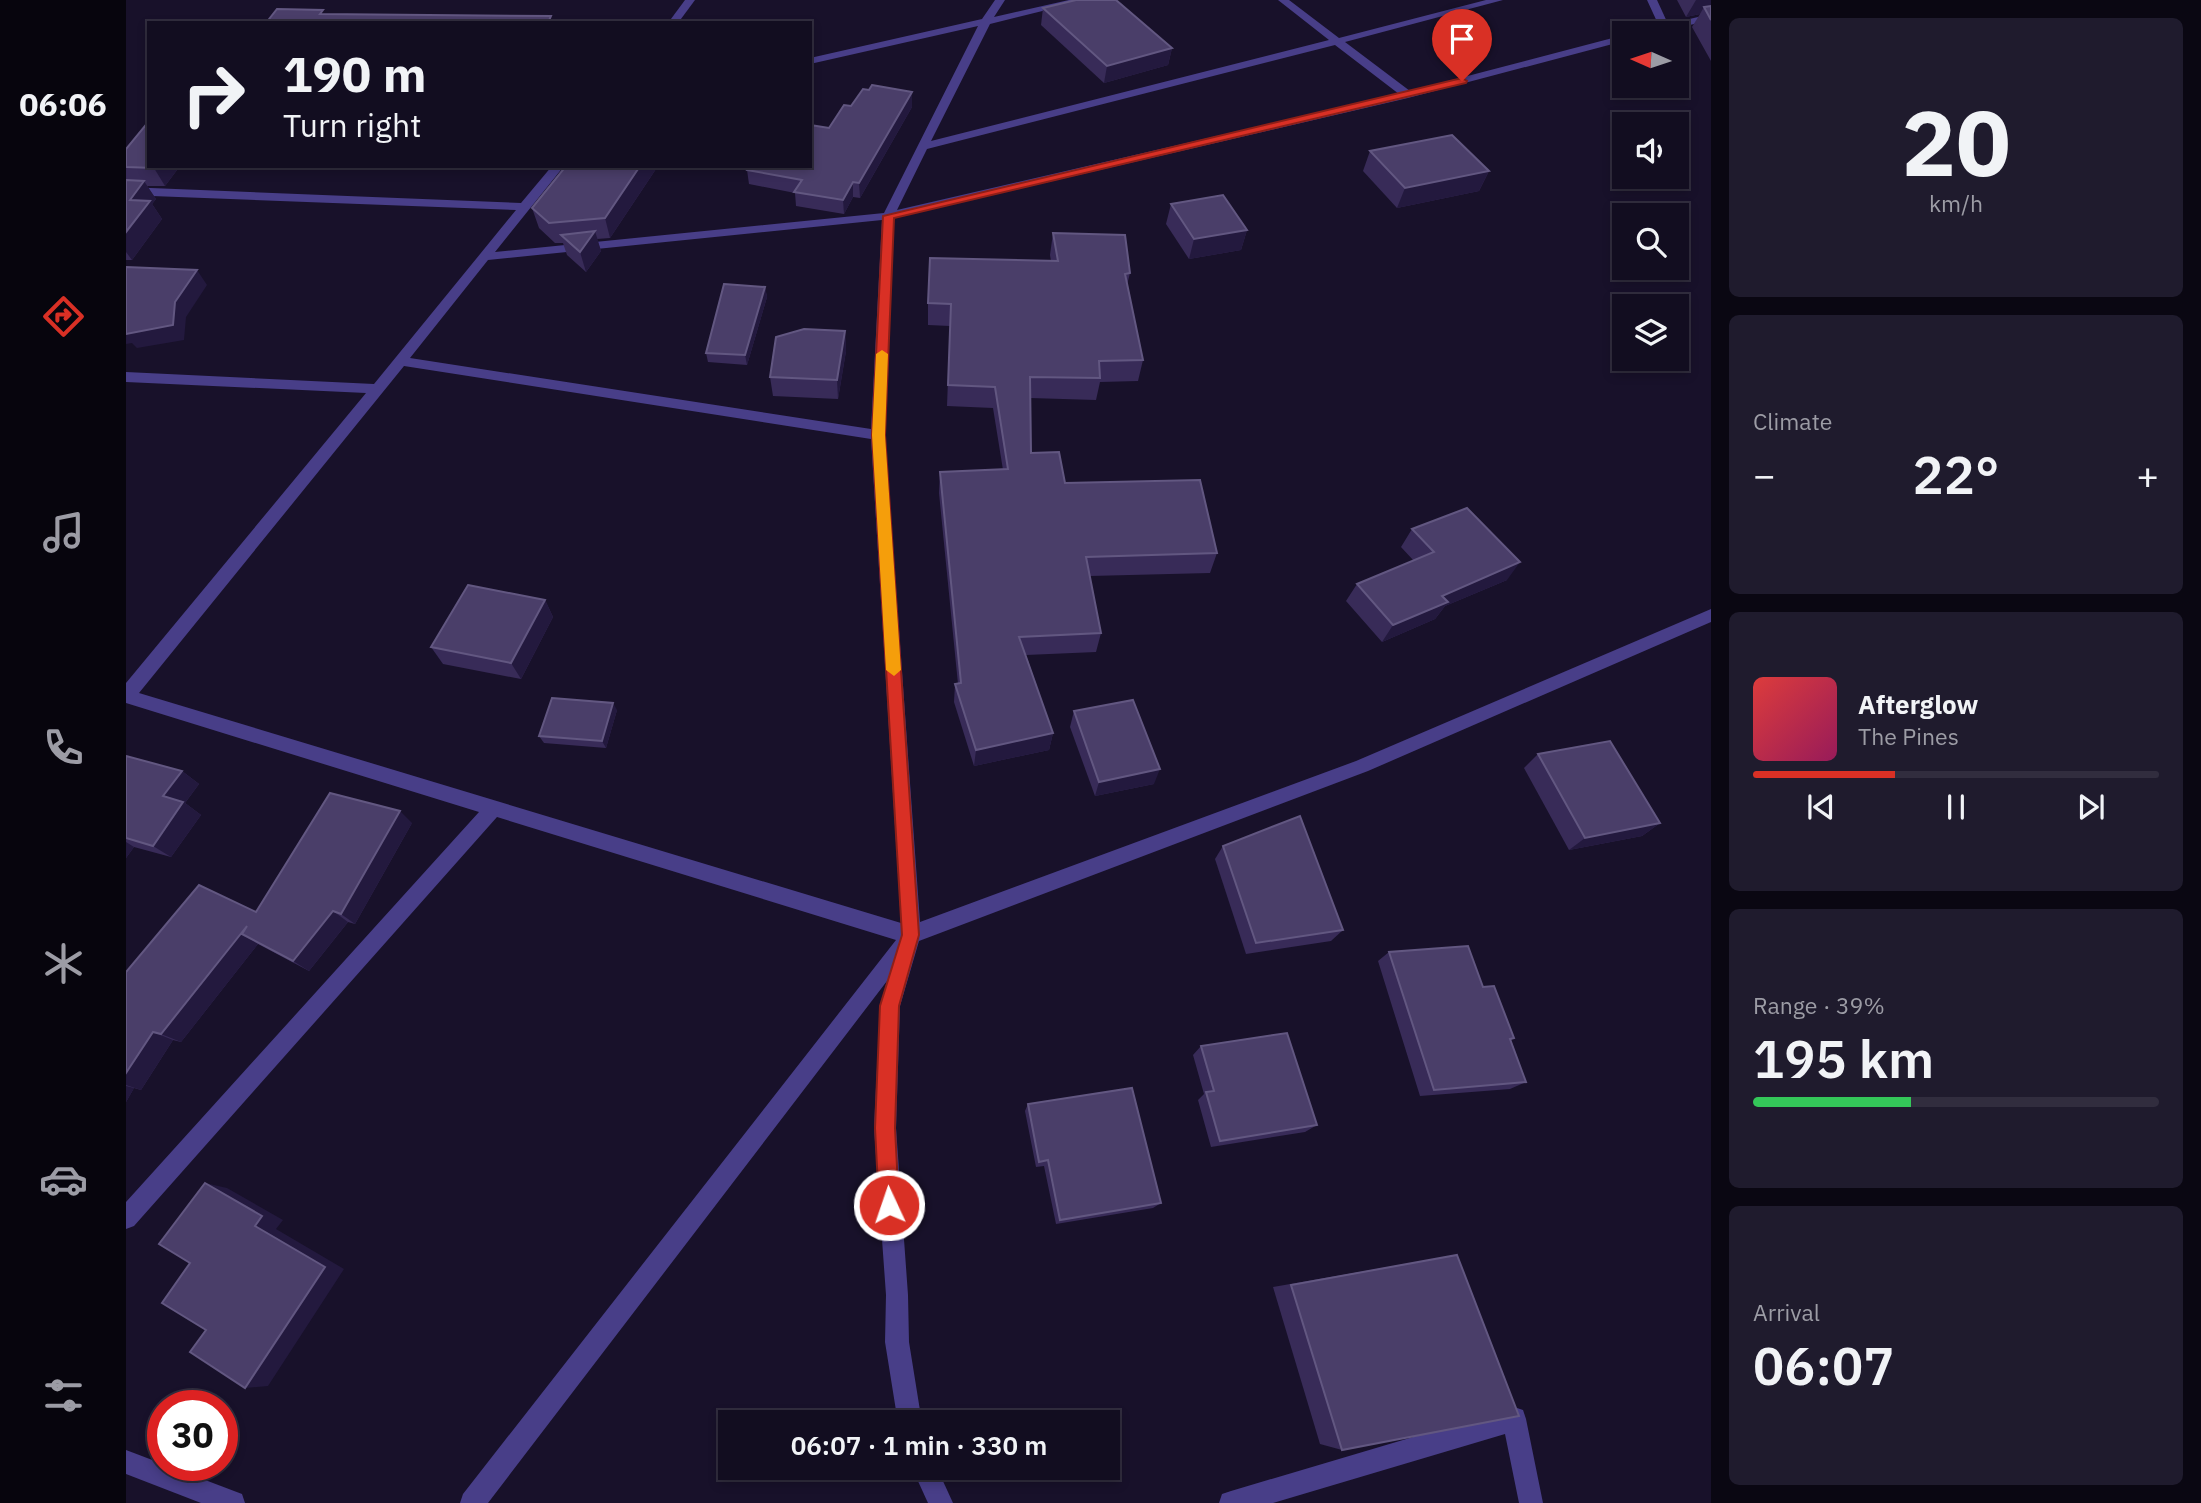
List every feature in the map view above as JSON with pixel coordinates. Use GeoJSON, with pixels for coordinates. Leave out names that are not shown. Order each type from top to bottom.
{"type":"FeatureCollection","features":[{"type":"Feature","properties":{"kind":"street"},"geometry":{"type":"LineString","coordinates":[[675,21],[691,0]]}},
{"type":"Feature","properties":{"kind":"street"},"geometry":{"type":"LineString","coordinates":[[905,1410],[897,1342],[897,1295],[885,1128],[890,1006],[911,935],[878,435],[888,216],[985,23],[1000,0]]}},
{"type":"Feature","properties":{"kind":"street"},"geometry":{"type":"LineString","coordinates":[[812,61],[1082,0]]}},
{"type":"Feature","properties":{"kind":"street"},"geometry":{"type":"LineString","coordinates":[[1283,0],[1408,95]]}},
{"type":"Feature","properties":{"kind":"street"},"geometry":{"type":"LineString","coordinates":[[923,147],[1498,0]]}},
{"type":"Feature","properties":{"kind":"street"},"geometry":{"type":"LineString","coordinates":[[1652,0],[1662,21]]}},
{"type":"Feature","properties":{"kind":"street"},"geometry":{"type":"LineString","coordinates":[[1689,22],[1711,17]]}},
{"type":"Feature","properties":{"kind":"street"},"geometry":{"type":"LineString","coordinates":[[482,257],[888,216],[1408,95],[1612,41]]}},
{"type":"Feature","properties":{"kind":"street"},"geometry":{"type":"LineString","coordinates":[[556,168],[482,257],[379,389],[134,678],[126,695],[911,935]]}},
{"type":"Feature","properties":{"kind":"street"},"geometry":{"type":"LineString","coordinates":[[126,191],[525,207]]}},
{"type":"Feature","properties":{"kind":"street"},"geometry":{"type":"LineString","coordinates":[[402,360],[878,435]]}},
{"type":"Feature","properties":{"kind":"street"},"geometry":{"type":"LineString","coordinates":[[126,377],[379,389]]}},
{"type":"Feature","properties":{"kind":"street"},"geometry":{"type":"LineString","coordinates":[[472,1503],[911,935],[1362,766],[1711,615]]}},
{"type":"Feature","properties":{"kind":"street"},"geometry":{"type":"LineString","coordinates":[[126,1219],[494,808]]}},
{"type":"Feature","properties":{"kind":"street"},"geometry":{"type":"LineString","coordinates":[[1231,1503],[1514,1419],[1531,1503]]}},
{"type":"Feature","properties":{"kind":"street"},"geometry":{"type":"LineString","coordinates":[[126,1462],[233,1503]]}},
{"type":"Feature","properties":{"kind":"street"},"geometry":{"type":"LineString","coordinates":[[930,1480],[941,1503]]}},
{"type":"Feature","properties":{"kind":"building"},"geometry":{"type":"Polygon","coordinates":[[[1076,0],[1116,0],[1172,48],[1107,66],[1043,8],[1076,0]]]}},
{"type":"Feature","properties":{"kind":"building"},"geometry":{"type":"Polygon","coordinates":[[[1711,6],[1711,20],[1704,7],[1711,6]]]}},
{"type":"Feature","properties":{"kind":"building"},"geometry":{"type":"Polygon","coordinates":[[[277,9],[323,10],[320,14],[551,16],[549,21],[268,21],[277,9]]]}},
{"type":"Feature","properties":{"kind":"building"},"geometry":{"type":"Polygon","coordinates":[[[872,85],[912,92],[859,183],[853,182],[843,200],[794,192],[802,180],[747,170],[812,168],[812,125],[829,128],[844,105],[851,106],[863,89],[869,90],[872,85]]]}},
{"type":"Feature","properties":{"kind":"building"},"geometry":{"type":"Polygon","coordinates":[[[147,123],[147,168],[126,167],[126,149],[147,123]]]}},
{"type":"Feature","properties":{"kind":"building"},"geometry":{"type":"Polygon","coordinates":[[[1452,135],[1489,171],[1405,188],[1370,151],[1452,135]]]}},
{"type":"Feature","properties":{"kind":"building"},"geometry":{"type":"Polygon","coordinates":[[[564,168],[639,168],[605,218],[549,223],[532,208],[564,168]]]}},
{"type":"Feature","properties":{"kind":"building"},"geometry":{"type":"Polygon","coordinates":[[[126,180],[144,181],[130,200],[150,201],[126,232],[126,180]]]}},
{"type":"Feature","properties":{"kind":"building"},"geometry":{"type":"Polygon","coordinates":[[[1223,195],[1247,230],[1194,239],[1171,204],[1223,195]]]}},
{"type":"Feature","properties":{"kind":"building"},"geometry":{"type":"Polygon","coordinates":[[[595,231],[580,252],[561,235],[595,231]]]}},
{"type":"Feature","properties":{"kind":"building"},"geometry":{"type":"Polygon","coordinates":[[[1053,233],[1125,235],[1130,273],[1125,274],[1143,360],[1099,361],[1100,378],[1030,377],[1031,453],[1059,452],[1065,483],[1200,480],[1217,553],[1086,557],[1101,633],[1019,637],[1053,733],[976,750],[955,684],[961,683],[940,472],[1008,469],[995,387],[948,385],[951,304],[928,303],[930,258],[1058,261],[1053,233]]]}},
{"type":"Feature","properties":{"kind":"building"},"geometry":{"type":"Polygon","coordinates":[[[126,267],[197,270],[175,302],[173,325],[126,334],[126,267]]]}},
{"type":"Feature","properties":{"kind":"building"},"geometry":{"type":"Polygon","coordinates":[[[724,284],[765,287],[745,355],[706,353],[724,284]]]}},
{"type":"Feature","properties":{"kind":"building"},"geometry":{"type":"Polygon","coordinates":[[[804,329],[845,331],[837,380],[770,377],[776,337],[804,329]]]}},
{"type":"Feature","properties":{"kind":"building"},"geometry":{"type":"Polygon","coordinates":[[[1467,508],[1520,562],[1442,596],[1448,602],[1393,625],[1357,584],[1434,552],[1412,529],[1467,508]]]}},
{"type":"Feature","properties":{"kind":"building"},"geometry":{"type":"Polygon","coordinates":[[[468,585],[545,600],[511,663],[431,647],[468,585]]]}},
{"type":"Feature","properties":{"kind":"building"},"geometry":{"type":"Polygon","coordinates":[[[552,698],[613,703],[602,741],[539,736],[552,698]]]}},
{"type":"Feature","properties":{"kind":"building"},"geometry":{"type":"Polygon","coordinates":[[[1133,700],[1160,769],[1099,782],[1074,711],[1133,700]]]}},
{"type":"Feature","properties":{"kind":"building"},"geometry":{"type":"Polygon","coordinates":[[[1610,741],[1660,823],[1585,838],[1538,754],[1610,741]]]}},
{"type":"Feature","properties":{"kind":"building"},"geometry":{"type":"Polygon","coordinates":[[[126,756],[182,771],[163,796],[183,802],[153,846],[126,838],[126,756]]]}},
{"type":"Feature","properties":{"kind":"building"},"geometry":{"type":"Polygon","coordinates":[[[330,793],[400,811],[341,914],[333,911],[293,961],[242,934],[247,926],[161,1034],[153,1032],[126,1073],[126,972],[199,885],[256,912],[330,793]]]}},
{"type":"Feature","properties":{"kind":"building"},"geometry":{"type":"Polygon","coordinates":[[[1300,816],[1343,930],[1256,943],[1223,846],[1300,816]]]}},
{"type":"Feature","properties":{"kind":"building"},"geometry":{"type":"Polygon","coordinates":[[[1468,946],[1483,987],[1494,986],[1514,1038],[1510,1039],[1526,1082],[1434,1090],[1389,952],[1468,946]]]}},
{"type":"Feature","properties":{"kind":"building"},"geometry":{"type":"Polygon","coordinates":[[[1287,1033],[1317,1125],[1220,1141],[1206,1092],[1214,1091],[1201,1046],[1287,1033]]]}},
{"type":"Feature","properties":{"kind":"building"},"geometry":{"type":"Polygon","coordinates":[[[1132,1088],[1161,1203],[1060,1220],[1048,1160],[1039,1162],[1028,1104],[1132,1088]]]}},
{"type":"Feature","properties":{"kind":"building"},"geometry":{"type":"Polygon","coordinates":[[[205,1183],[262,1216],[255,1226],[325,1267],[245,1388],[190,1352],[206,1330],[162,1303],[190,1263],[159,1244],[205,1183]]]}},
{"type":"Feature","properties":{"kind":"building"},"geometry":{"type":"Polygon","coordinates":[[[1457,1255],[1519,1416],[1342,1450],[1291,1285],[1457,1255]]]}},
{"type":"Feature","properties":{"kind":"slow traffic"},"geometry":{"type":"LineString","coordinates":[[882,354],[878,435],[894,670]]}},
{"type":"Feature","properties":{"kind":"route"},"geometry":{"type":"LineString","coordinates":[[889,1205],[885,1128],[890,1006],[911,935],[878,435],[888,216],[1462,81]]}}]}
